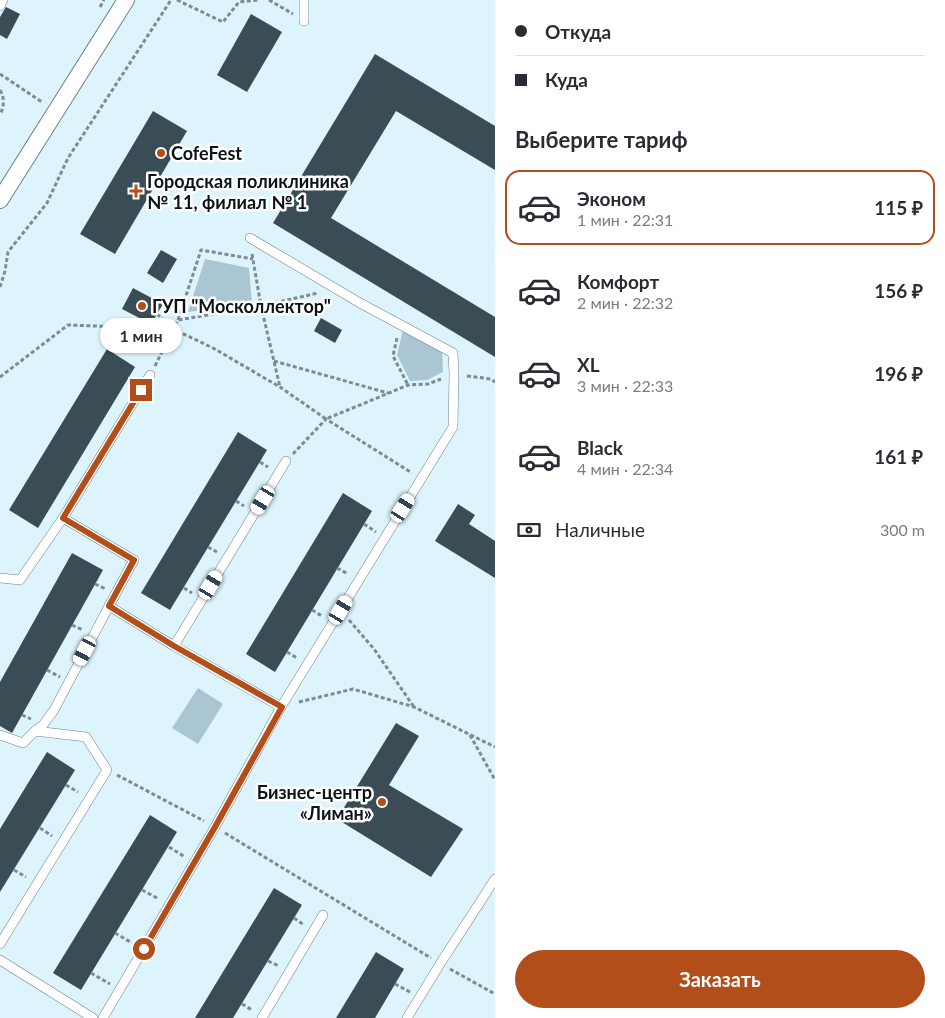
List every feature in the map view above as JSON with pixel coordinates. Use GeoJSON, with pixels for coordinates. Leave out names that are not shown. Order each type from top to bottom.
{"type":"FeatureCollection","features":[{"type":"Feature","properties":{"kind":"street"},"geometry":{"type":"LineString","coordinates":[[0,200],[126,0]]}},
{"type":"Feature","properties":{"kind":"lane"},"geometry":{"type":"LineString","coordinates":[[0,6],[3,0]]}},
{"type":"Feature","properties":{"kind":"lane"},"geometry":{"type":"LineString","coordinates":[[304,0],[304,21]]}},
{"type":"Feature","properties":{"kind":"lane"},"geometry":{"type":"LineString","coordinates":[[103,1018],[215,827],[282,707],[453,426],[453,353],[335,289],[250,238]]}},
{"type":"Feature","properties":{"kind":"lane"},"geometry":{"type":"LineString","coordinates":[[0,578],[20,580],[63,518],[150,375]]}},
{"type":"Feature","properties":{"kind":"lane"},"geometry":{"type":"LineString","coordinates":[[174,646],[286,461]]}},
{"type":"Feature","properties":{"kind":"lane"},"geometry":{"type":"LineString","coordinates":[[0,736],[23,744],[35,730],[43,725],[54,710],[134,560],[63,518]]}},
{"type":"Feature","properties":{"kind":"lane"},"geometry":{"type":"LineString","coordinates":[[109,606],[174,646],[282,707]]}},
{"type":"Feature","properties":{"kind":"lane"},"geometry":{"type":"LineString","coordinates":[[0,944],[107,770],[86,737],[35,730]]}},
{"type":"Feature","properties":{"kind":"lane"},"geometry":{"type":"LineString","coordinates":[[407,1018],[495,879]]}},
{"type":"Feature","properties":{"kind":"lane"},"geometry":{"type":"LineString","coordinates":[[262,1018],[323,915]]}},
{"type":"Feature","properties":{"kind":"lane"},"geometry":{"type":"LineString","coordinates":[[0,960],[93,1018]]}},
{"type":"Feature","properties":{"kind":"path"},"geometry":{"type":"LineString","coordinates":[[0,287],[8,252],[46,203],[68,158],[171,0]]}},
{"type":"Feature","properties":{"kind":"path"},"geometry":{"type":"LineString","coordinates":[[176,0],[223,22],[239,2],[258,0]]}},
{"type":"Feature","properties":{"kind":"path"},"geometry":{"type":"LineString","coordinates":[[269,0],[304,21]]}},
{"type":"Feature","properties":{"kind":"path"},"geometry":{"type":"LineString","coordinates":[[0,74],[42,102]]}},
{"type":"Feature","properties":{"kind":"path"},"geometry":{"type":"LineString","coordinates":[[0,90],[4,100],[4,108],[0,115]]}},
{"type":"Feature","properties":{"kind":"path"},"geometry":{"type":"LineString","coordinates":[[250,238],[261,306],[280,387]]}},
{"type":"Feature","properties":{"kind":"path"},"geometry":{"type":"LineString","coordinates":[[150,375],[178,320],[201,250],[253,259]]}},
{"type":"Feature","properties":{"kind":"path"},"geometry":{"type":"LineString","coordinates":[[178,320],[261,306],[335,289]]}},
{"type":"Feature","properties":{"kind":"path"},"geometry":{"type":"LineString","coordinates":[[157,314],[173,329],[213,348],[280,387],[326,419],[421,478]]}},
{"type":"Feature","properties":{"kind":"path"},"geometry":{"type":"LineString","coordinates":[[0,377],[68,325],[173,329]]}},
{"type":"Feature","properties":{"kind":"path"},"geometry":{"type":"LineString","coordinates":[[401,325],[393,356],[408,385]]}},
{"type":"Feature","properties":{"kind":"path"},"geometry":{"type":"LineString","coordinates":[[274,361],[389,393]]}},
{"type":"Feature","properties":{"kind":"path"},"geometry":{"type":"LineString","coordinates":[[286,461],[326,419],[408,385],[428,384],[454,374],[491,379],[495,382]]}},
{"type":"Feature","properties":{"kind":"path"},"geometry":{"type":"LineString","coordinates":[[341,610],[374,649],[414,707]]}},
{"type":"Feature","properties":{"kind":"path"},"geometry":{"type":"LineString","coordinates":[[282,707],[353,689],[414,707],[495,747]]}},
{"type":"Feature","properties":{"kind":"path"},"geometry":{"type":"LineString","coordinates":[[469,734],[495,780]]}},
{"type":"Feature","properties":{"kind":"path"},"geometry":{"type":"LineString","coordinates":[[107,770],[215,827],[440,964],[495,994]]}},
{"type":"Feature","properties":{"kind":"path"},"geometry":{"type":"LineString","coordinates":[[168,847],[194,862]]}},
{"type":"Feature","properties":{"kind":"path"},"geometry":{"type":"LineString","coordinates":[[142,890],[169,905]]}},
{"type":"Feature","properties":{"kind":"path"},"geometry":{"type":"LineString","coordinates":[[115,934],[144,949]]}},
{"type":"Feature","properties":{"kind":"path"},"geometry":{"type":"LineString","coordinates":[[91,973],[120,989]]}},
{"type":"Feature","properties":{"kind":"shaded area"},"geometry":{"type":"Polygon","coordinates":[[[205,259],[249,268],[252,304],[188,312],[205,259]]]}},
{"type":"Feature","properties":{"kind":"shaded area"},"geometry":{"type":"Polygon","coordinates":[[[403,330],[442,351],[443,372],[427,380],[410,381],[397,355],[403,330]]]}},
{"type":"Feature","properties":{"kind":"shaded area"},"geometry":{"type":"Polygon","coordinates":[[[198,688],[223,704],[198,744],[172,728],[198,688]]]}},
{"type":"Feature","properties":{"kind":"building"},"geometry":{"type":"Polygon","coordinates":[[[6,7],[20,14],[7,39],[0,35],[0,17],[6,7]]]}},
{"type":"Feature","properties":{"kind":"building"},"geometry":{"type":"Polygon","coordinates":[[[251,14],[282,32],[247,92],[217,75],[251,14]]]}},
{"type":"Feature","properties":{"kind":"building"},"geometry":{"type":"Polygon","coordinates":[[[375,54],[495,126],[495,170],[396,111],[331,218],[495,317],[495,357],[273,223],[375,54]]]}},
{"type":"Feature","properties":{"kind":"building"},"geometry":{"type":"Polygon","coordinates":[[[153,111],[187,131],[115,254],[80,234],[153,111]]]}},
{"type":"Feature","properties":{"kind":"building"},"geometry":{"type":"Polygon","coordinates":[[[161,250],[177,259],[163,283],[147,273],[161,250]]]}},
{"type":"Feature","properties":{"kind":"building","name":"ГУП \"Москоллектор\""},"geometry":{"type":"Polygon","coordinates":[[[133,288],[163,304],[151,324],[122,309],[133,288]]]}},
{"type":"Feature","properties":{"kind":"building"},"geometry":{"type":"Polygon","coordinates":[[[321,318],[342,330],[335,343],[314,331],[321,318]]]}},
{"type":"Feature","properties":{"kind":"building"},"geometry":{"type":"Polygon","coordinates":[[[107,349],[135,367],[38,528],[9,510],[107,349]]]}},
{"type":"Feature","properties":{"kind":"building"},"geometry":{"type":"Polygon","coordinates":[[[238,432],[267,450],[170,610],[141,593],[238,432]]]}},
{"type":"Feature","properties":{"kind":"building"},"geometry":{"type":"Polygon","coordinates":[[[343,493],[372,511],[275,672],[246,654],[343,493]]]}},
{"type":"Feature","properties":{"kind":"building"},"geometry":{"type":"Polygon","coordinates":[[[458,504],[475,515],[469,524],[495,541],[495,578],[435,541],[458,504]]]}},
{"type":"Feature","properties":{"kind":"building"},"geometry":{"type":"Polygon","coordinates":[[[72,553],[103,570],[12,733],[0,726],[0,682],[72,553]]]}},
{"type":"Feature","properties":{"kind":"building","name":"Бизнес-центр «Лиман»"},"geometry":{"type":"Polygon","coordinates":[[[396,723],[419,736],[389,785],[463,829],[431,877],[337,819],[396,723]]]}},
{"type":"Feature","properties":{"kind":"building"},"geometry":{"type":"Polygon","coordinates":[[[47,752],[75,770],[0,892],[0,829],[47,752]]]}},
{"type":"Feature","properties":{"kind":"building"},"geometry":{"type":"Polygon","coordinates":[[[150,815],[177,832],[81,990],[53,973],[150,815]]]}},
{"type":"Feature","properties":{"kind":"building"},"geometry":{"type":"Polygon","coordinates":[[[274,888],[302,905],[233,1018],[195,1018],[274,888]]]}},
{"type":"Feature","properties":{"kind":"building"},"geometry":{"type":"Polygon","coordinates":[[[376,952],[404,969],[375,1018],[336,1018],[376,952]]]}},
{"type":"Feature","properties":{"kind":"place","name":"CofeFest"},"geometry":{"type":"Point","coordinates":[161,153]}},
{"type":"Feature","properties":{"kind":"place","name":"Городская поликлиника № 11, филиал № 1"},"geometry":{"type":"Point","coordinates":[136,191]}},
{"type":"Feature","properties":{"kind":"place","name":"ГУП \"Москоллектор\""},"geometry":{"type":"Point","coordinates":[142,306]}},
{"type":"Feature","properties":{"kind":"place","name":"Бизнес-центр «Лиман»"},"geometry":{"type":"Point","coordinates":[382,802]}},
{"type":"Feature","properties":{"kind":"route"},"geometry":{"type":"LineString","coordinates":[[141,390],[63,518],[134,560],[109,606],[174,646],[282,707],[144,949]]}}]}
